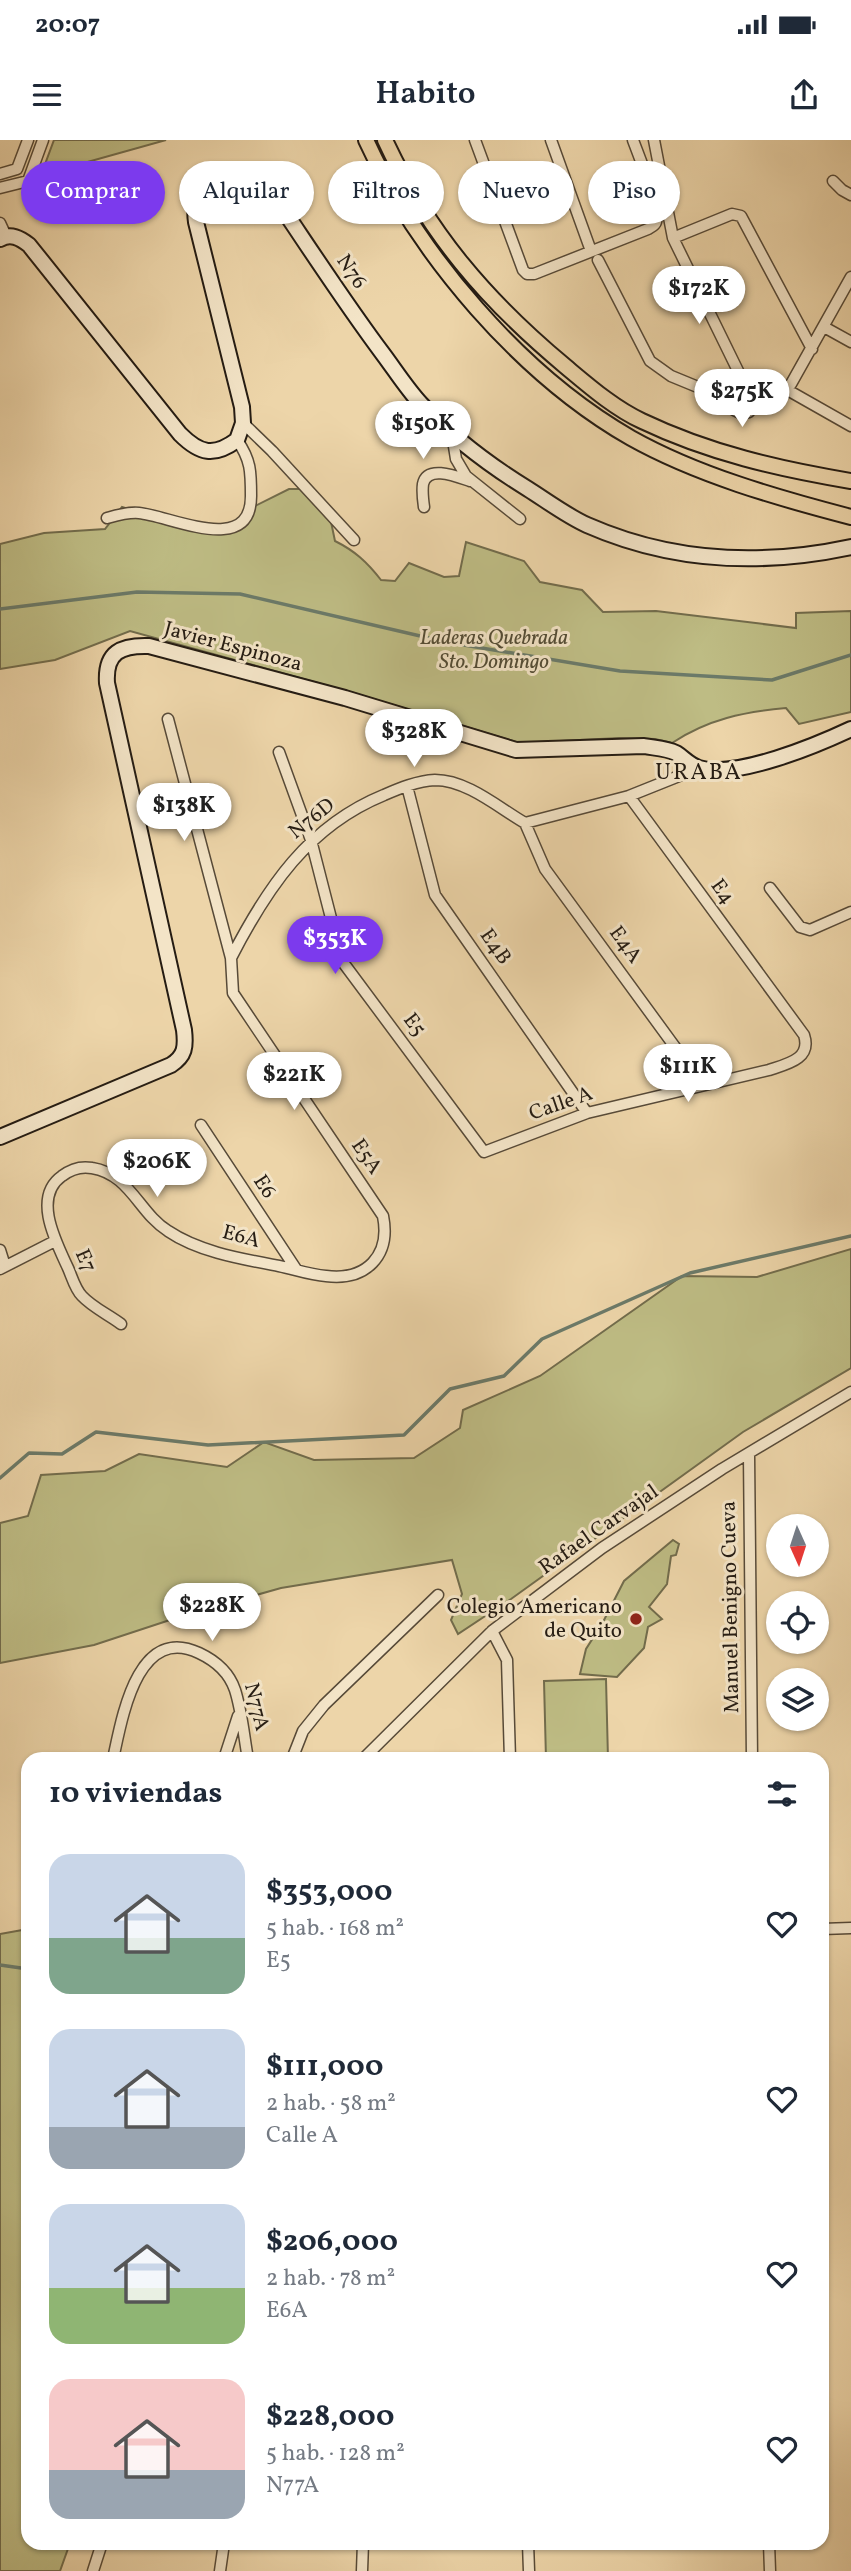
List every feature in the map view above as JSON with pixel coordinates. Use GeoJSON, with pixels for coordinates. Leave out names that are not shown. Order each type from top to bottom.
{"type":"FeatureCollection","features":[{"type":"Feature","properties":{"kind":"main road"},"geometry":{"type":"LineString","coordinates":[[366,140],[403,212],[457,285],[489,322],[526,358],[586,409],[632,438],[684,463],[773,496],[851,517]]}},
{"type":"Feature","properties":{"kind":"main road"},"geometry":{"type":"LineString","coordinates":[[385,140],[417,204],[439,237],[471,276],[502,310],[598,394],[640,421],[691,442],[756,463],[851,481]]}},
{"type":"Feature","properties":{"kind":"street"},"geometry":{"type":"LineString","coordinates":[[0,174],[17,169],[28,140]]}},
{"type":"Feature","properties":{"kind":"street"},"geometry":{"type":"LineString","coordinates":[[0,188],[28,181],[43,140]]}},
{"type":"Feature","properties":{"kind":"street"},"geometry":{"type":"LineString","coordinates":[[475,140],[523,270],[527,274],[534,274],[648,229],[656,221],[648,180],[633,140]]}},
{"type":"Feature","properties":{"kind":"street"},"geometry":{"type":"LineString","coordinates":[[551,140],[591,251]]}},
{"type":"Feature","properties":{"kind":"street"},"geometry":{"type":"LineString","coordinates":[[654,140],[673,238],[756,402]]}},
{"type":"Feature","properties":{"kind":"street","name":"N76"},"geometry":{"type":"LineString","coordinates":[[237,440],[243,423],[240,398],[194,212],[200,190],[223,173],[234,171],[256,178],[272,192],[368,334],[413,395],[452,434],[499,471],[584,524],[625,540],[665,551],[716,558],[758,560],[815,555],[851,547]]}},
{"type":"Feature","properties":{"kind":"street"},"geometry":{"type":"LineString","coordinates":[[833,181],[851,195]]}},
{"type":"Feature","properties":{"kind":"street"},"geometry":{"type":"LineString","coordinates":[[673,238],[732,214],[741,216],[811,349]]}},
{"type":"Feature","properties":{"kind":"street"},"geometry":{"type":"LineString","coordinates":[[2,233],[29,245],[188,443],[201,450],[218,451],[237,440],[247,454],[251,504],[244,523],[212,529],[141,513],[107,518]]}},
{"type":"Feature","properties":{"kind":"street"},"geometry":{"type":"LineString","coordinates":[[598,261],[650,361],[671,376],[727,399],[734,410],[742,414],[749,412],[756,402],[791,384],[851,277]]}},
{"type":"Feature","properties":{"kind":"street"},"geometry":{"type":"LineString","coordinates":[[824,327],[851,342]]}},
{"type":"Feature","properties":{"kind":"street"},"geometry":{"type":"LineString","coordinates":[[727,399],[741,377]]}},
{"type":"Feature","properties":{"kind":"street"},"geometry":{"type":"LineString","coordinates":[[784,388],[851,426]]}},
{"type":"Feature","properties":{"kind":"street"},"geometry":{"type":"LineString","coordinates":[[243,423],[354,540]]}},
{"type":"Feature","properties":{"kind":"street"},"geometry":{"type":"LineString","coordinates":[[452,434],[456,459],[470,481],[520,519]]}},
{"type":"Feature","properties":{"kind":"street"},"geometry":{"type":"LineString","coordinates":[[424,508],[423,481],[426,477],[436,473],[470,481]]}},
{"type":"Feature","properties":{"kind":"street","name":"Javier Espinoza"},"geometry":{"type":"LineString","coordinates":[[0,1137],[171,1065],[185,1049],[181,1017],[107,683],[108,663],[114,654],[124,648],[134,646],[162,650],[345,698],[516,750],[644,746],[676,753],[699,768],[715,770],[749,765],[814,746],[851,729]]}},
{"type":"Feature","properties":{"kind":"street","name":"E5A"},"geometry":{"type":"LineString","coordinates":[[168,719],[230,958],[233,993],[383,1216],[386,1232],[384,1246],[366,1269],[348,1276],[326,1276],[296,1269]]}},
{"type":"Feature","properties":{"kind":"street","name":"E5"},"geometry":{"type":"LineString","coordinates":[[279,752],[311,840],[342,961],[484,1152]]}},
{"type":"Feature","properties":{"kind":"street"},"geometry":{"type":"LineString","coordinates":[[525,823],[629,796],[699,768]]}},
{"type":"Feature","properties":{"kind":"street","name":"N76D"},"geometry":{"type":"LineString","coordinates":[[230,958],[274,883],[311,840],[362,804],[407,786],[435,780],[461,785],[525,823]]}},
{"type":"Feature","properties":{"kind":"street","name":"E4B"},"geometry":{"type":"LineString","coordinates":[[407,786],[435,895],[587,1113]]}},
{"type":"Feature","properties":{"kind":"street","name":"E4"},"geometry":{"type":"LineString","coordinates":[[629,796],[784,1010]]}},
{"type":"Feature","properties":{"kind":"street","name":"E4A"},"geometry":{"type":"LineString","coordinates":[[525,823],[545,869],[702,1084]]}},
{"type":"Feature","properties":{"kind":"street"},"geometry":{"type":"LineString","coordinates":[[770,888],[805,930],[851,912]]}},
{"type":"Feature","properties":{"kind":"street","name":"Calle A"},"geometry":{"type":"LineString","coordinates":[[484,1152],[587,1113],[769,1070],[799,1059],[804,1054],[806,1041],[784,1010]]}},
{"type":"Feature","properties":{"kind":"street","name":"E6"},"geometry":{"type":"LineString","coordinates":[[201,1125],[296,1269]]}},
{"type":"Feature","properties":{"kind":"street","name":"E6A"},"geometry":{"type":"LineString","coordinates":[[49,1194],[55,1181],[70,1170],[89,1167],[107,1171],[130,1189],[165,1230],[183,1240],[243,1259],[296,1269]]}},
{"type":"Feature","properties":{"kind":"street","name":"E7"},"geometry":{"type":"LineString","coordinates":[[49,1194],[47,1211],[55,1241],[79,1294],[121,1324]]}},
{"type":"Feature","properties":{"kind":"street"},"geometry":{"type":"LineString","coordinates":[[0,1250],[3,1267],[55,1241]]}},
{"type":"Feature","properties":{"kind":"street","name":"Rafael Carvajal"},"geometry":{"type":"LineString","coordinates":[[370,1752],[492,1631],[602,1548],[722,1469],[851,1392]]}},
{"type":"Feature","properties":{"kind":"street","name":"Manuel Benigno Cueva"},"geometry":{"type":"LineString","coordinates":[[749,1454],[752,1752]]}},
{"type":"Feature","properties":{"kind":"street"},"geometry":{"type":"LineString","coordinates":[[295,1752],[303,1731],[324,1705],[438,1595]]}},
{"type":"Feature","properties":{"kind":"street"},"geometry":{"type":"LineString","coordinates":[[492,1631],[506,1660],[510,1752]]}},
{"type":"Feature","properties":{"kind":"street","name":"N77A"},"geometry":{"type":"LineString","coordinates":[[115,1752],[131,1691],[145,1662],[155,1654],[173,1648],[194,1651],[212,1659],[226,1672],[235,1690],[247,1752]]}},
{"type":"Feature","properties":{"kind":"street"},"geometry":{"type":"LineString","coordinates":[[226,1752],[239,1712]]}},
{"type":"Feature","properties":{"kind":"street"},"geometry":{"type":"LineString","coordinates":[[829,1929],[851,1928]]}},
{"type":"Feature","properties":{"kind":"street"},"geometry":{"type":"LineString","coordinates":[[93,2571],[100,2550]]}},
{"type":"Feature","properties":{"kind":"street"},"geometry":{"type":"LineString","coordinates":[[219,2571],[223,2550]]}},
{"type":"Feature","properties":{"kind":"street"},"geometry":{"type":"LineString","coordinates":[[362,2571],[363,2550]]}},
{"type":"Feature","properties":{"kind":"street"},"geometry":{"type":"LineString","coordinates":[[528,2550],[529,2571]]}},
{"type":"Feature","properties":{"kind":"street"},"geometry":{"type":"LineString","coordinates":[[769,2550],[770,2571]]}},
{"type":"Feature","properties":{"kind":"green space"},"geometry":{"type":"Polygon","coordinates":[[[54,140],[166,140],[91,161],[46,161],[54,140]]]}},
{"type":"Feature","properties":{"kind":"green space","name":"Laderas Quebrada Sto. Domingo"},"geometry":{"type":"Polygon","coordinates":[[[289,489],[303,489],[330,517],[335,541],[360,558],[381,580],[395,581],[409,563],[444,577],[459,576],[466,542],[524,561],[540,582],[582,590],[603,612],[656,611],[796,628],[796,613],[851,611],[851,712],[799,724],[786,708],[756,712],[713,722],[672,743],[655,739],[619,738],[520,743],[347,691],[130,631],[55,660],[0,669],[0,544],[44,533],[105,529],[122,507],[176,524],[237,528],[245,524],[253,507],[289,489]]]}},
{"type":"Feature","properties":{"kind":"green space"},"geometry":{"type":"Polygon","coordinates":[[[851,1249],[851,1368],[743,1432],[458,1634],[451,1620],[462,1594],[452,1560],[281,1588],[94,1645],[0,1663],[0,1523],[28,1516],[41,1475],[105,1471],[139,1454],[227,1467],[264,1442],[314,1460],[414,1458],[460,1428],[463,1410],[540,1376],[682,1276],[757,1277],[851,1249]]]}},
{"type":"Feature","properties":{"kind":"green space"},"geometry":{"type":"Polygon","coordinates":[[[673,1540],[679,1544],[676,1555],[671,1556],[667,1584],[649,1607],[662,1619],[648,1627],[644,1648],[617,1677],[580,1674],[586,1649],[624,1581],[673,1540]]]}},
{"type":"Feature","properties":{"kind":"green space"},"geometry":{"type":"Polygon","coordinates":[[[606,1679],[608,1752],[546,1752],[544,1681],[606,1679]]]}},
{"type":"Feature","properties":{"kind":"green space"},"geometry":{"type":"Polygon","coordinates":[[[21,1930],[21,2550],[68,2550],[60,2571],[0,2571],[0,1934],[21,1930]]]}},
{"type":"Feature","properties":{"kind":"waterway"},"geometry":{"type":"LineString","coordinates":[[0,609],[137,592],[240,594],[446,642],[620,671],[772,680],[851,655]]}},
{"type":"Feature","properties":{"kind":"waterway"},"geometry":{"type":"LineString","coordinates":[[0,1478],[29,1453],[62,1454],[96,1432],[208,1445],[404,1435],[450,1389],[504,1376],[542,1339],[690,1273],[851,1236]]}},
{"type":"Feature","properties":{"kind":"waterway"},"geometry":{"type":"LineString","coordinates":[[0,1965],[21,1968]]}},
{"type":"Feature","properties":{"kind":"place","name":"Colegio Americano de Quito"},"geometry":{"type":"Point","coordinates":[636,1619]}},
{"type":"Feature","properties":{"kind":"district","name":"URABA"},"geometry":{"type":"Point","coordinates":[699,773]}}]}
